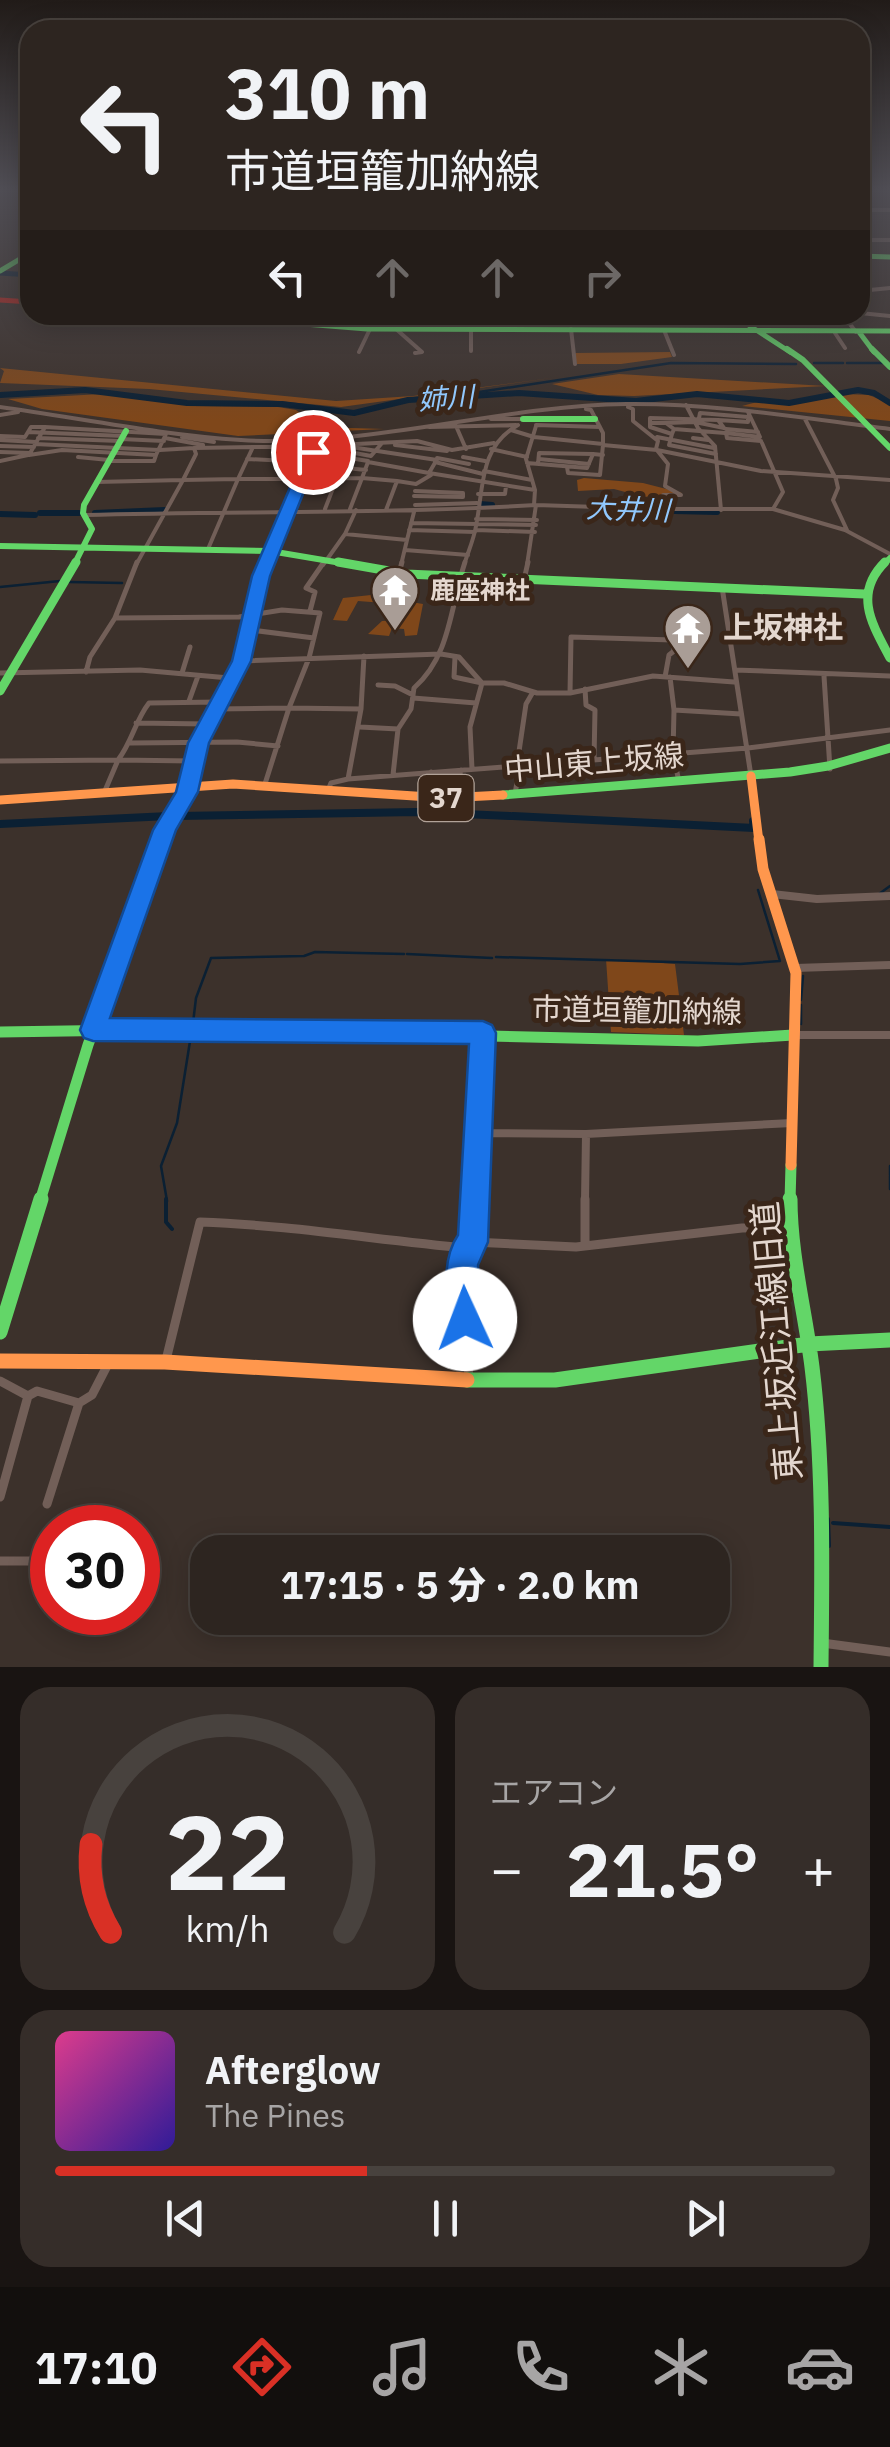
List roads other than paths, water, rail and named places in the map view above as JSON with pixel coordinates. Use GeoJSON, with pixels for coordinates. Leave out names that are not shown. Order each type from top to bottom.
{"type":"FeatureCollection","features":[{"type":"Feature","properties":{"kind":"main road"},"geometry":{"type":"LineString","coordinates":[[389,325],[414,329],[890,331]]}},
{"type":"Feature","properties":{"kind":"main road"},"geometry":{"type":"LineString","coordinates":[[751,325],[803,360],[890,448]]}},
{"type":"Feature","properties":{"kind":"main road"},"geometry":{"type":"LineString","coordinates":[[858,332],[886,364]]}},
{"type":"Feature","properties":{"kind":"main road"},"geometry":{"type":"LineString","coordinates":[[523,419],[597,423]]}},
{"type":"Feature","properties":{"kind":"main road"},"geometry":{"type":"LineString","coordinates":[[0,690],[5,673],[85,547],[92,529],[82,510],[118,446]]}},
{"type":"Feature","properties":{"kind":"main road"},"geometry":{"type":"LineString","coordinates":[[0,546],[270,551],[400,573],[460,578],[864,594]]}},
{"type":"Feature","properties":{"kind":"main road"},"geometry":{"type":"LineString","coordinates":[[890,556],[874,571],[864,594],[867,612],[890,658]]}},
{"type":"Feature","properties":{"kind":"main road","name":"中山東上坂線"},"geometry":{"type":"LineString","coordinates":[[0,801],[264,785],[454,800],[752,777],[829,768],[890,750]]}},
{"type":"Feature","properties":{"kind":"main road","name":"東上坂近江線旧道"},"geometry":{"type":"LineString","coordinates":[[752,777],[763,870],[795,968],[790,1228],[809,1344],[822,1534],[820,1667]]}},
{"type":"Feature","properties":{"kind":"main road","name":"中山東上坂線"},"geometry":{"type":"LineString","coordinates":[[264,785],[454,800],[679,783]]}},
{"type":"Feature","properties":{"kind":"main road"},"geometry":{"type":"LineString","coordinates":[[0,1332],[93,1030],[165,830],[187,788]]}},
{"type":"Feature","properties":{"kind":"main road","name":"市道垣籠加納線"},"geometry":{"type":"LineString","coordinates":[[0,1032],[483,1033],[698,1041],[794,1035]]}},
{"type":"Feature","properties":{"kind":"main road"},"geometry":{"type":"LineString","coordinates":[[0,1361],[165,1362],[469,1380],[590,1377],[809,1344],[890,1340]]}},
{"type":"Feature","properties":{"kind":"street"},"geometry":{"type":"LineString","coordinates":[[358,352],[382,325]]}},
{"type":"Feature","properties":{"kind":"street"},"geometry":{"type":"LineString","coordinates":[[384,325],[422,352],[415,354]]}},
{"type":"Feature","properties":{"kind":"street"},"geometry":{"type":"LineString","coordinates":[[411,325],[414,329]]}},
{"type":"Feature","properties":{"kind":"street"},"geometry":{"type":"LineString","coordinates":[[852,325],[858,332]]}},
{"type":"Feature","properties":{"kind":"street"},"geometry":{"type":"LineString","coordinates":[[471,351],[473,328]]}},
{"type":"Feature","properties":{"kind":"street"},"geometry":{"type":"LineString","coordinates":[[571,329],[575,364]]}},
{"type":"Feature","properties":{"kind":"street"},"geometry":{"type":"LineString","coordinates":[[664,330],[674,355]]}},
{"type":"Feature","properties":{"kind":"street"},"geometry":{"type":"LineString","coordinates":[[835,333],[844,348]]}},
{"type":"Feature","properties":{"kind":"street"},"geometry":{"type":"LineString","coordinates":[[403,428],[523,419],[581,408],[686,405],[890,429]]}},
{"type":"Feature","properties":{"kind":"street"},"geometry":{"type":"LineString","coordinates":[[686,405],[715,451],[721,510]]}},
{"type":"Feature","properties":{"kind":"street"},"geometry":{"type":"LineString","coordinates":[[613,406],[633,409],[634,421],[656,437],[672,434],[696,421],[700,413],[748,417],[748,422],[718,420],[696,421],[666,423],[650,423]]}},
{"type":"Feature","properties":{"kind":"street"},"geometry":{"type":"LineString","coordinates":[[0,407],[371,456],[407,458],[493,446],[527,460],[587,468],[593,454]]}},
{"type":"Feature","properties":{"kind":"street"},"geometry":{"type":"LineString","coordinates":[[567,467],[568,473],[600,475],[604,445],[590,410],[581,408]]}},
{"type":"Feature","properties":{"kind":"street"},"geometry":{"type":"LineString","coordinates":[[0,416],[22,410]]}},
{"type":"Feature","properties":{"kind":"street"},"geometry":{"type":"LineString","coordinates":[[747,411],[783,492],[773,509]]}},
{"type":"Feature","properties":{"kind":"street"},"geometry":{"type":"LineString","coordinates":[[162,444],[194,448],[324,438],[465,418],[523,419]]}},
{"type":"Feature","properties":{"kind":"street"},"geometry":{"type":"LineString","coordinates":[[672,434],[653,430],[650,418],[696,421],[760,437]]}},
{"type":"Feature","properties":{"kind":"street"},"geometry":{"type":"LineString","coordinates":[[804,418],[833,474],[838,488],[834,500],[848,531]]}},
{"type":"Feature","properties":{"kind":"street"},"geometry":{"type":"LineString","coordinates":[[394,775],[398,730],[411,710],[413,697],[441,654],[452,624],[460,578],[476,526],[485,460],[493,446],[523,419]]}},
{"type":"Feature","properties":{"kind":"street"},"geometry":{"type":"LineString","coordinates":[[718,420],[727,438],[760,437]]}},
{"type":"Feature","properties":{"kind":"street"},"geometry":{"type":"LineString","coordinates":[[524,580],[536,525],[535,490],[527,460],[537,422]]}},
{"type":"Feature","properties":{"kind":"street"},"geometry":{"type":"LineString","coordinates":[[666,423],[672,434],[669,445],[715,451]]}},
{"type":"Feature","properties":{"kind":"street"},"geometry":{"type":"LineString","coordinates":[[116,424],[118,446]]}},
{"type":"Feature","properties":{"kind":"street"},"geometry":{"type":"LineString","coordinates":[[400,573],[415,509],[415,491],[430,474],[437,455],[435,426]]}},
{"type":"Feature","properties":{"kind":"street"},"geometry":{"type":"LineString","coordinates":[[456,426],[467,449]]}},
{"type":"Feature","properties":{"kind":"street"},"geometry":{"type":"LineString","coordinates":[[26,434],[31,427],[36,442]]}},
{"type":"Feature","properties":{"kind":"street"},"geometry":{"type":"LineString","coordinates":[[118,446],[152,428]]}},
{"type":"Feature","properties":{"kind":"street"},"geometry":{"type":"LineString","coordinates":[[509,430],[534,438],[657,450],[775,472],[890,480]]}},
{"type":"Feature","properties":{"kind":"street"},"geometry":{"type":"LineString","coordinates":[[204,446],[76,447],[36,442],[26,434],[1,436],[0,440],[76,447],[298,447]]}},
{"type":"Feature","properties":{"kind":"street"},"geometry":{"type":"LineString","coordinates":[[0,449],[71,434],[97,435],[144,462],[154,461],[162,444]]}},
{"type":"Feature","properties":{"kind":"street"},"geometry":{"type":"LineString","coordinates":[[71,434],[76,447]]}},
{"type":"Feature","properties":{"kind":"street"},"geometry":{"type":"LineString","coordinates":[[0,461],[36,442],[71,434]]}},
{"type":"Feature","properties":{"kind":"street"},"geometry":{"type":"LineString","coordinates":[[97,435],[118,446]]}},
{"type":"Feature","properties":{"kind":"street"},"geometry":{"type":"LineString","coordinates":[[76,447],[97,435]]}},
{"type":"Feature","properties":{"kind":"street"},"geometry":{"type":"LineString","coordinates":[[656,437],[657,450],[668,464],[665,486],[681,493],[663,495],[660,508]]}},
{"type":"Feature","properties":{"kind":"street"},"geometry":{"type":"LineString","coordinates":[[693,438],[710,440]]}},
{"type":"Feature","properties":{"kind":"street"},"geometry":{"type":"LineString","coordinates":[[310,611],[315,592],[306,588],[345,534],[362,478],[379,442]]}},
{"type":"Feature","properties":{"kind":"street"},"geometry":{"type":"LineString","coordinates":[[311,449],[379,442],[469,464]]}},
{"type":"Feature","properties":{"kind":"street"},"geometry":{"type":"LineString","coordinates":[[346,444],[403,469],[535,490]]}},
{"type":"Feature","properties":{"kind":"street"},"geometry":{"type":"LineString","coordinates":[[323,446],[371,456]]}},
{"type":"Feature","properties":{"kind":"street"},"geometry":{"type":"LineString","coordinates":[[208,549],[253,447]]}},
{"type":"Feature","properties":{"kind":"street"},"geometry":{"type":"LineString","coordinates":[[86,672],[90,657],[114,618],[126,583],[196,454],[194,448]]}},
{"type":"Feature","properties":{"kind":"street"},"geometry":{"type":"LineString","coordinates":[[187,788],[199,743],[242,661],[256,612],[256,590],[311,449]]}},
{"type":"Feature","properties":{"kind":"street"},"geometry":{"type":"LineString","coordinates":[[460,462],[467,449]]}},
{"type":"Feature","properties":{"kind":"street"},"geometry":{"type":"LineString","coordinates":[[538,462],[539,453],[556,451],[603,455]]}},
{"type":"Feature","properties":{"kind":"street"},"geometry":{"type":"LineString","coordinates":[[386,510],[407,458]]}},
{"type":"Feature","properties":{"kind":"street"},"geometry":{"type":"LineString","coordinates":[[247,460],[366,470]]}},
{"type":"Feature","properties":{"kind":"street"},"geometry":{"type":"LineString","coordinates":[[460,462],[485,460]]}},
{"type":"Feature","properties":{"kind":"street"},"geometry":{"type":"LineString","coordinates":[[460,462],[483,472],[532,480]]}},
{"type":"Feature","properties":{"kind":"street"},"geometry":{"type":"LineString","coordinates":[[538,462],[589,464]]}},
{"type":"Feature","properties":{"kind":"street"},"geometry":{"type":"LineString","coordinates":[[325,509],[337,478]]}},
{"type":"Feature","properties":{"kind":"street"},"geometry":{"type":"LineString","coordinates":[[96,482],[362,478],[398,481],[415,491],[463,493],[464,497],[477,500],[535,505],[773,509],[848,531],[890,556]]}},
{"type":"Feature","properties":{"kind":"street"},"geometry":{"type":"LineString","coordinates":[[86,515],[415,509],[505,494],[506,486]]}},
{"type":"Feature","properties":{"kind":"street"},"geometry":{"type":"LineString","coordinates":[[476,526],[536,525]]}},
{"type":"Feature","properties":{"kind":"street"},"geometry":{"type":"LineString","coordinates":[[410,526],[536,525]]}},
{"type":"Feature","properties":{"kind":"street"},"geometry":{"type":"LineString","coordinates":[[345,534],[407,540]]}},
{"type":"Feature","properties":{"kind":"street"},"geometry":{"type":"LineString","coordinates":[[405,550],[468,555]]}},
{"type":"Feature","properties":{"kind":"street"},"geometry":{"type":"LineString","coordinates":[[722,586],[734,682],[752,777]]}},
{"type":"Feature","properties":{"kind":"street"},"geometry":{"type":"LineString","coordinates":[[114,618],[240,618],[256,612],[320,613],[309,658],[288,708],[264,785]]}},
{"type":"Feature","properties":{"kind":"street"},"geometry":{"type":"LineString","coordinates":[[251,630],[314,638]]}},
{"type":"Feature","properties":{"kind":"street"},"geometry":{"type":"LineString","coordinates":[[570,692],[571,637],[674,640],[667,677],[674,710],[673,753],[679,783]]}},
{"type":"Feature","properties":{"kind":"street"},"geometry":{"type":"LineString","coordinates":[[182,672],[190,647]]}},
{"type":"Feature","properties":{"kind":"street"},"geometry":{"type":"LineString","coordinates":[[242,661],[441,654],[455,657],[482,682]]}},
{"type":"Feature","properties":{"kind":"street"},"geometry":{"type":"LineString","coordinates":[[348,779],[360,727],[364,656]]}},
{"type":"Feature","properties":{"kind":"street"},"geometry":{"type":"LineString","coordinates":[[455,657],[454,677],[533,692],[570,692],[667,677],[734,682]]}},
{"type":"Feature","properties":{"kind":"street"},"geometry":{"type":"LineString","coordinates":[[735,670],[890,676]]}},
{"type":"Feature","properties":{"kind":"street"},"geometry":{"type":"LineString","coordinates":[[5,673],[182,672],[230,678]]}},
{"type":"Feature","properties":{"kind":"street"},"geometry":{"type":"LineString","coordinates":[[189,701],[198,676]]}},
{"type":"Feature","properties":{"kind":"street"},"geometry":{"type":"LineString","coordinates":[[824,676],[829,768]]}},
{"type":"Feature","properties":{"kind":"street"},"geometry":{"type":"LineString","coordinates":[[472,769],[470,727],[482,682]]}},
{"type":"Feature","properties":{"kind":"street"},"geometry":{"type":"LineString","coordinates":[[378,685],[395,686],[413,697],[476,702]]}},
{"type":"Feature","properties":{"kind":"street"},"geometry":{"type":"LineString","coordinates":[[584,690],[586,705],[596,710],[594,760]]}},
{"type":"Feature","properties":{"kind":"street"},"geometry":{"type":"LineString","coordinates":[[515,794],[526,704],[533,692]]}},
{"type":"Feature","properties":{"kind":"street"},"geometry":{"type":"LineString","coordinates":[[104,794],[118,760],[131,743],[136,722],[149,703],[360,708]]}},
{"type":"Feature","properties":{"kind":"street"},"geometry":{"type":"LineString","coordinates":[[674,710],[741,714]]}},
{"type":"Feature","properties":{"kind":"street"},"geometry":{"type":"LineString","coordinates":[[136,722],[208,724]]}},
{"type":"Feature","properties":{"kind":"street"},"geometry":{"type":"LineString","coordinates":[[360,727],[398,730]]}},
{"type":"Feature","properties":{"kind":"street"},"geometry":{"type":"LineString","coordinates":[[329,788],[332,783],[348,779],[748,748],[890,730]]}},
{"type":"Feature","properties":{"kind":"street"},"geometry":{"type":"LineString","coordinates":[[131,743],[278,746]]}},
{"type":"Feature","properties":{"kind":"street"},"geometry":{"type":"LineString","coordinates":[[0,761],[193,761]]}},
{"type":"Feature","properties":{"kind":"street"},"geometry":{"type":"LineString","coordinates":[[454,800],[461,770]]}},
{"type":"Feature","properties":{"kind":"street"},"geometry":{"type":"LineString","coordinates":[[423,798],[431,772]]}},
{"type":"Feature","properties":{"kind":"street"},"geometry":{"type":"LineString","coordinates":[[770,894],[817,899],[890,896]]}},
{"type":"Feature","properties":{"kind":"street"},"geometry":{"type":"LineString","coordinates":[[795,968],[890,965]]}},
{"type":"Feature","properties":{"kind":"street"},"geometry":{"type":"LineString","coordinates":[[469,1380],[463,1265],[469,1245],[479,1133],[483,1033]]}},
{"type":"Feature","properties":{"kind":"street"},"geometry":{"type":"LineString","coordinates":[[794,1035],[890,1035]]}},
{"type":"Feature","properties":{"kind":"street"},"geometry":{"type":"LineString","coordinates":[[479,1133],[586,1134],[792,1123]]}},
{"type":"Feature","properties":{"kind":"street"},"geometry":{"type":"LineString","coordinates":[[585,1246],[586,1134]]}},
{"type":"Feature","properties":{"kind":"street"},"geometry":{"type":"LineString","coordinates":[[165,1362],[200,1222],[264,1224],[317,1234],[469,1245],[585,1246],[742,1228],[790,1228]]}},
{"type":"Feature","properties":{"kind":"street"},"geometry":{"type":"LineString","coordinates":[[0,1496],[28,1396],[36,1391],[79,1402],[92,1395],[108,1364]]}},
{"type":"Feature","properties":{"kind":"street"},"geometry":{"type":"LineString","coordinates":[[0,1381],[28,1396]]}},
{"type":"Feature","properties":{"kind":"street"},"geometry":{"type":"LineString","coordinates":[[46,1504],[79,1402]]}},
{"type":"Feature","properties":{"kind":"street"},"geometry":{"type":"LineString","coordinates":[[0,1561],[30,1560]]}},
{"type":"Feature","properties":{"kind":"street"},"geometry":{"type":"LineString","coordinates":[[820,1643],[890,1652]]}},
{"type":"Feature","properties":{"kind":"waterway"},"geometry":{"type":"LineString","coordinates":[[0,273],[20,274]]}},
{"type":"Feature","properties":{"kind":"waterway"},"geometry":{"type":"LineString","coordinates":[[466,394],[671,363],[796,364]]}},
{"type":"Feature","properties":{"kind":"waterway"},"geometry":{"type":"LineString","coordinates":[[814,363],[843,363]]}},
{"type":"Feature","properties":{"kind":"waterway"},"geometry":{"type":"LineString","coordinates":[[847,363],[884,363]]}},
{"type":"Feature","properties":{"kind":"waterway","name":"姉川"},"geometry":{"type":"LineString","coordinates":[[0,395],[85,390],[187,403],[282,404],[354,413],[408,400],[519,393],[636,401],[697,394],[789,403],[858,390],[874,393],[890,403]]}},
{"type":"Feature","properties":{"kind":"waterway","name":"大井川"},"geometry":{"type":"LineString","coordinates":[[480,504],[492,505]]}},
{"type":"Feature","properties":{"kind":"waterway","name":"大井川"},"geometry":{"type":"LineString","coordinates":[[95,513],[165,510]]}},
{"type":"Feature","properties":{"kind":"waterway","name":"大井川"},"geometry":{"type":"LineString","coordinates":[[675,511],[717,512]]}},
{"type":"Feature","properties":{"kind":"waterway","name":"大井川"},"geometry":{"type":"LineString","coordinates":[[40,513],[79,513]]}},
{"type":"Feature","properties":{"kind":"waterway","name":"大井川"},"geometry":{"type":"LineString","coordinates":[[0,514],[35,515]]}},
{"type":"Feature","properties":{"kind":"waterway"},"geometry":{"type":"LineString","coordinates":[[0,587],[60,581]]}},
{"type":"Feature","properties":{"kind":"waterway"},"geometry":{"type":"LineString","coordinates":[[69,582],[122,583]]}},
{"type":"Feature","properties":{"kind":"waterway"},"geometry":{"type":"LineString","coordinates":[[177,816],[417,812],[510,816]]}},
{"type":"Feature","properties":{"kind":"waterway"},"geometry":{"type":"LineString","coordinates":[[0,824],[169,816]]}},
{"type":"Feature","properties":{"kind":"waterway"},"geometry":{"type":"LineString","coordinates":[[513,816],[754,828],[753,821]]}},
{"type":"Feature","properties":{"kind":"waterway"},"geometry":{"type":"LineString","coordinates":[[879,894],[890,886]]}},
{"type":"Feature","properties":{"kind":"waterway"},"geometry":{"type":"LineString","coordinates":[[496,957],[740,964],[780,961],[758,890]]}},
{"type":"Feature","properties":{"kind":"waterway"},"geometry":{"type":"LineString","coordinates":[[193,1023],[196,998],[211,958],[304,956],[315,952],[404,954]]}},
{"type":"Feature","properties":{"kind":"waterway"},"geometry":{"type":"LineString","coordinates":[[407,954],[492,958]]}},
{"type":"Feature","properties":{"kind":"waterway"},"geometry":{"type":"LineString","coordinates":[[801,1000],[803,976]]}},
{"type":"Feature","properties":{"kind":"waterway"},"geometry":{"type":"LineString","coordinates":[[801,1005],[801,1024]]}},
{"type":"Feature","properties":{"kind":"waterway"},"geometry":{"type":"LineString","coordinates":[[167,1201],[161,1166],[177,1123],[191,1035]]}},
{"type":"Feature","properties":{"kind":"waterway"},"geometry":{"type":"LineString","coordinates":[[890,1166],[890,1175]]}},
{"type":"Feature","properties":{"kind":"waterway"},"geometry":{"type":"LineString","coordinates":[[890,1176],[890,1189]]}},
{"type":"Feature","properties":{"kind":"waterway"},"geometry":{"type":"LineString","coordinates":[[166,1199],[166,1222],[172,1229]]}},
{"type":"Feature","properties":{"kind":"waterway"},"geometry":{"type":"LineString","coordinates":[[828,1519],[829,1546]]}},
{"type":"Feature","properties":{"kind":"waterway"},"geometry":{"type":"LineString","coordinates":[[833,1523],[890,1527]]}},
{"type":"Feature","properties":{"kind":"place","name":"鹿座神社"},"geometry":{"type":"Point","coordinates":[395,632]}},
{"type":"Feature","properties":{"kind":"place","name":"上坂神社"},"geometry":{"type":"Point","coordinates":[688,670]}}]}
